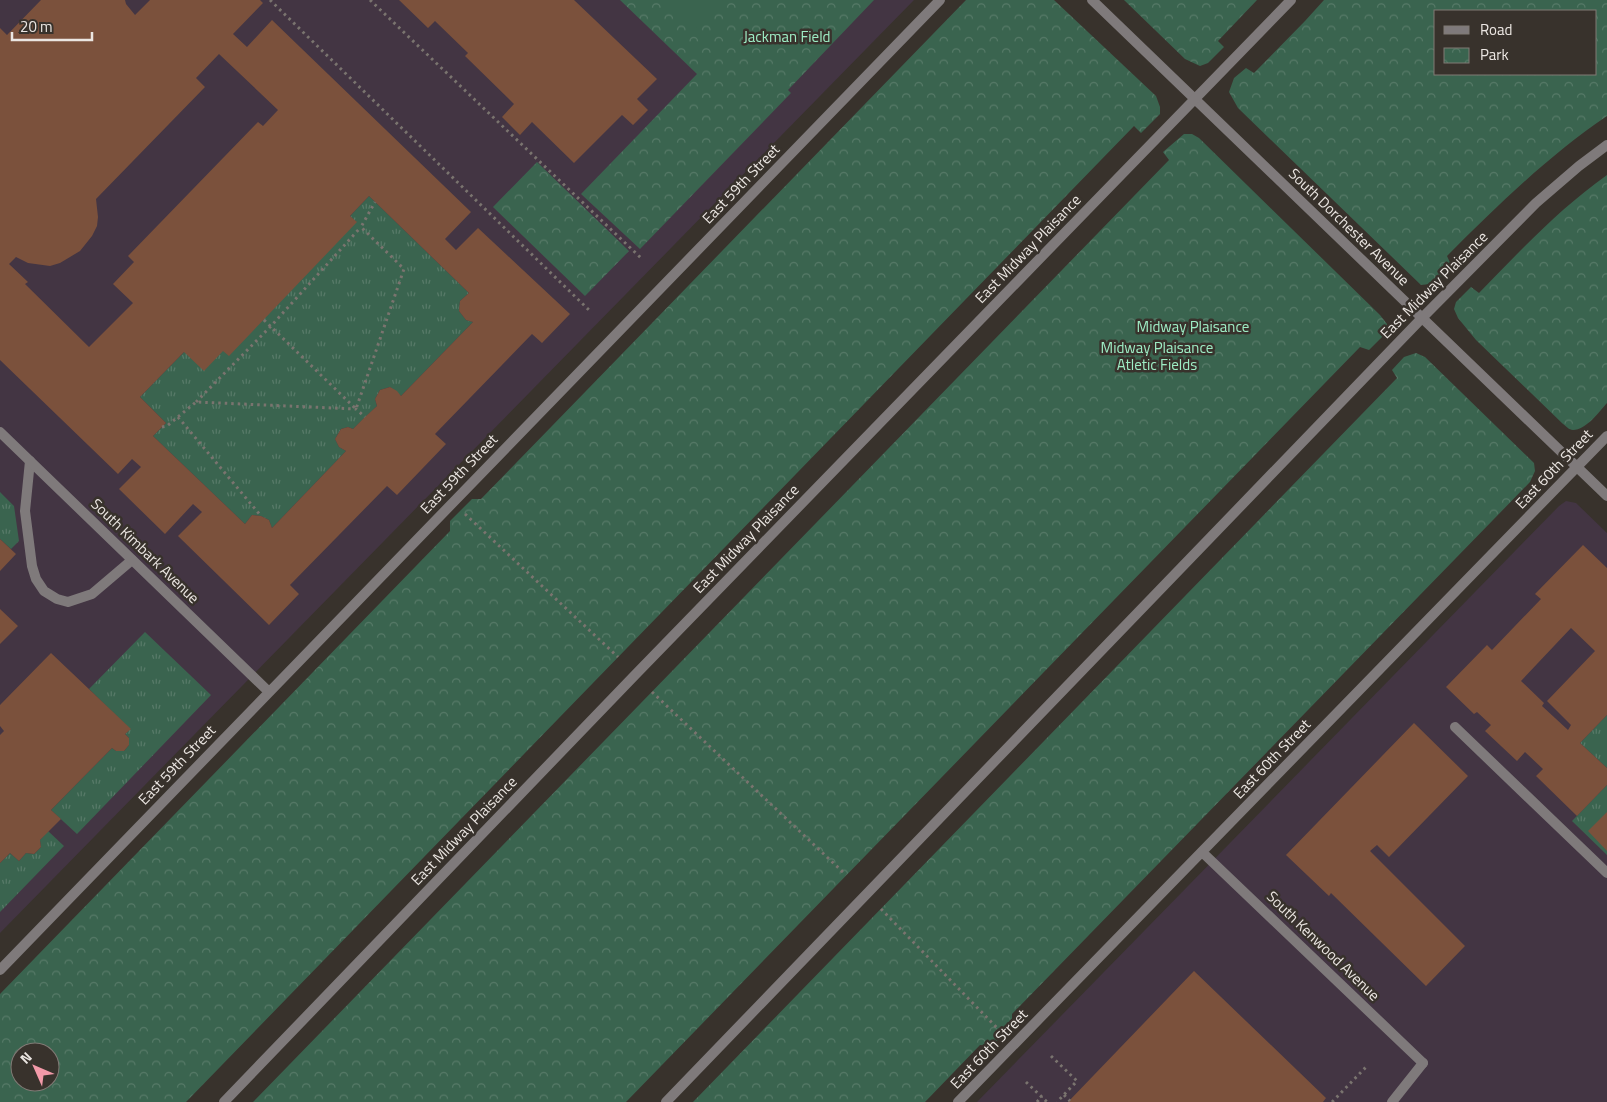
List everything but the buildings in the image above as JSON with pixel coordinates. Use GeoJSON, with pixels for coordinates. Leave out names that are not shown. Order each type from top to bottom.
{"type":"FeatureCollection","features":[{"type":"Feature","properties":{"kind":"street","name":"East 59th Street"},"geometry":{"type":"LineString","coordinates":[[0,970],[940,0]]}},
{"type":"Feature","properties":{"kind":"street","name":"South Dorchester Avenue"},"geometry":{"type":"LineString","coordinates":[[1092,0],[1607,496]]}},
{"type":"Feature","properties":{"kind":"street","name":"East Midway Plaisance"},"geometry":{"type":"LineString","coordinates":[[224,1102],[635,675],[1291,0]]}},
{"type":"Feature","properties":{"kind":"street","name":"East Midway Plaisance"},"geometry":{"type":"LineString","coordinates":[[666,1102],[1422,318],[1536,203],[1607,145]]}},
{"type":"Feature","properties":{"kind":"street","name":"South Kimbark Avenue"},"geometry":{"type":"LineString","coordinates":[[0,432],[269,692]]}},
{"type":"Feature","properties":{"kind":"street","name":"East 60th Street"},"geometry":{"type":"LineString","coordinates":[[958,1102],[1607,436]]}},
{"type":"Feature","properties":{"kind":"street"},"geometry":{"type":"LineString","coordinates":[[30,461],[26,512],[32,566],[36,579],[44,591],[57,599],[68,602],[92,594],[132,560]]}},
{"type":"Feature","properties":{"kind":"street"},"geometry":{"type":"LineString","coordinates":[[1455,727],[1607,873]]}},
{"type":"Feature","properties":{"kind":"street","name":"South Kenwood Avenue"},"geometry":{"type":"LineString","coordinates":[[1202,852],[1423,1063],[1392,1102]]}},
{"type":"Feature","properties":{"kind":"path"},"geometry":{"type":"LineString","coordinates":[[270,0],[590,311]]}},
{"type":"Feature","properties":{"kind":"path"},"geometry":{"type":"LineString","coordinates":[[370,0],[641,258]]}},
{"type":"Feature","properties":{"kind":"path"},"geometry":{"type":"LineString","coordinates":[[162,427],[196,402],[271,326],[361,227],[375,202]]}},
{"type":"Feature","properties":{"kind":"path"},"geometry":{"type":"LineString","coordinates":[[356,409],[404,269],[361,227]]}},
{"type":"Feature","properties":{"kind":"path"},"geometry":{"type":"LineString","coordinates":[[264,320],[365,417]]}},
{"type":"Feature","properties":{"kind":"path"},"geometry":{"type":"LineString","coordinates":[[196,402],[356,409]]}},
{"type":"Feature","properties":{"kind":"path"},"geometry":{"type":"LineString","coordinates":[[178,417],[261,516]]}},
{"type":"Feature","properties":{"kind":"path"},"geometry":{"type":"LineString","coordinates":[[461,510],[618,657]]}},
{"type":"Feature","properties":{"kind":"path"},"geometry":{"type":"LineString","coordinates":[[652,692],[846,875]]}},
{"type":"Feature","properties":{"kind":"path"},"geometry":{"type":"LineString","coordinates":[[881,909],[1003,1034]]}},
{"type":"Feature","properties":{"kind":"path"},"geometry":{"type":"LineString","coordinates":[[1051,1056],[1078,1081],[1057,1102]]}},
{"type":"Feature","properties":{"kind":"path"},"geometry":{"type":"LineString","coordinates":[[1332,1102],[1368,1065]]}},
{"type":"Feature","properties":{"kind":"path"},"geometry":{"type":"LineString","coordinates":[[1026,1082],[1048,1102]]}},
{"type":"Feature","properties":{"kind":"path"},"geometry":{"type":"LineString","coordinates":[[1064,1095],[1070,1101]]}},
{"type":"Feature","properties":{"kind":"path"},"geometry":{"type":"LineString","coordinates":[[1037,1102],[1042,1096]]}},
{"type":"Feature","properties":{"kind":"shaded area"},"geometry":{"type":"Polygon","coordinates":[[[0,0],[914,0],[0,933],[0,0]]]}},
{"type":"Feature","properties":{"kind":"shaded area"},"geometry":{"type":"Polygon","coordinates":[[[1566,501],[1576,503],[1607,533],[1607,1102],[977,1102],[1559,506],[1566,501]]]}},
{"type":"Feature","properties":{"kind":"green space","name":"Jackman Field"},"geometry":{"type":"Polygon","coordinates":[[[620,0],[874,0],[788,90],[791,93],[640,249],[581,194],[697,74],[620,0]]]}},
{"type":"Feature","properties":{"kind":"green space"},"geometry":{"type":"Polygon","coordinates":[[[667,0],[723,0],[696,28],[667,0]]]}},
{"type":"Feature","properties":{"kind":"green space"},"geometry":{"type":"Polygon","coordinates":[[[966,0],[1054,0],[1156,96],[1160,107],[1160,114],[1141,133],[1134,126],[186,1102],[0,1102],[0,994],[450,531],[450,521],[472,499],[481,499],[966,0]]]}},
{"type":"Feature","properties":{"kind":"green space"},"geometry":{"type":"Polygon","coordinates":[[[1124,0],[1257,0],[1218,41],[1224,47],[1208,63],[1200,66],[1185,59],[1124,0]]]}},
{"type":"Feature","properties":{"kind":"green space"},"geometry":{"type":"Polygon","coordinates":[[[1324,0],[1607,0],[1607,116],[1585,131],[1524,182],[1447,256],[1452,267],[1434,282],[1426,285],[1421,285],[1238,108],[1229,92],[1234,78],[1246,68],[1254,73],[1324,0]]]}},
{"type":"Feature","properties":{"kind":"green space","name":"Midway Plaisance"},"geometry":{"type":"Polygon","coordinates":[[[1184,134],[1192,134],[1199,138],[1380,315],[1387,324],[1386,331],[1382,337],[1369,350],[1360,347],[626,1102],[253,1102],[1169,160],[1163,152],[1184,134]]]}},
{"type":"Feature","properties":{"kind":"green space"},"geometry":{"type":"Polygon","coordinates":[[[537,162],[629,251],[585,296],[493,207],[537,162]]]}},
{"type":"Feature","properties":{"kind":"green space"},"geometry":{"type":"Polygon","coordinates":[[[1607,175],[1607,403],[1587,424],[1572,430],[1563,424],[1476,340],[1458,318],[1454,309],[1456,302],[1471,287],[1479,293],[1556,216],[1607,175]]]}},
{"type":"Feature","properties":{"kind":"green space"},"geometry":{"type":"Polygon","coordinates":[[[369,196],[469,293],[460,301],[459,311],[466,320],[473,322],[401,396],[390,387],[380,390],[375,399],[377,406],[353,429],[348,427],[341,429],[335,439],[339,447],[346,451],[272,528],[269,520],[261,516],[252,515],[245,524],[153,436],[166,423],[140,397],[184,352],[223,351],[356,222],[350,216],[369,196]]]}},
{"type":"Feature","properties":{"kind":"green space"},"geometry":{"type":"Polygon","coordinates":[[[1416,353],[1425,357],[1534,463],[1535,471],[1530,482],[1012,1014],[1012,1025],[992,1046],[980,1045],[925,1102],[693,1102],[1397,378],[1392,370],[1404,357],[1416,353]]]}},
{"type":"Feature","properties":{"kind":"green space"},"geometry":{"type":"Polygon","coordinates":[[[0,492],[14,506],[19,541],[11,549],[0,539],[0,492]]]}},
{"type":"Feature","properties":{"kind":"green space"},"geometry":{"type":"Polygon","coordinates":[[[145,632],[211,695],[77,834],[51,810],[112,748],[116,751],[124,751],[129,745],[129,738],[125,734],[130,729],[89,689],[145,632]]]}},
{"type":"Feature","properties":{"kind":"green space"},"geometry":{"type":"Polygon","coordinates":[[[1607,715],[1607,768],[1580,743],[1607,715]]]}},
{"type":"Feature","properties":{"kind":"green space"},"geometry":{"type":"Polygon","coordinates":[[[1607,785],[1607,855],[1572,821],[1607,785]]]}},
{"type":"Feature","properties":{"kind":"green space"},"geometry":{"type":"Polygon","coordinates":[[[48,831],[64,846],[0,912],[0,863],[10,853],[19,861],[26,853],[34,854],[41,847],[40,840],[48,831]]]}},
{"type":"Feature","properties":{"kind":"park label","name":"Midway Plaisance Atletic Fields"},"geometry":{"type":"Point","coordinates":[1157,356]}}]}
